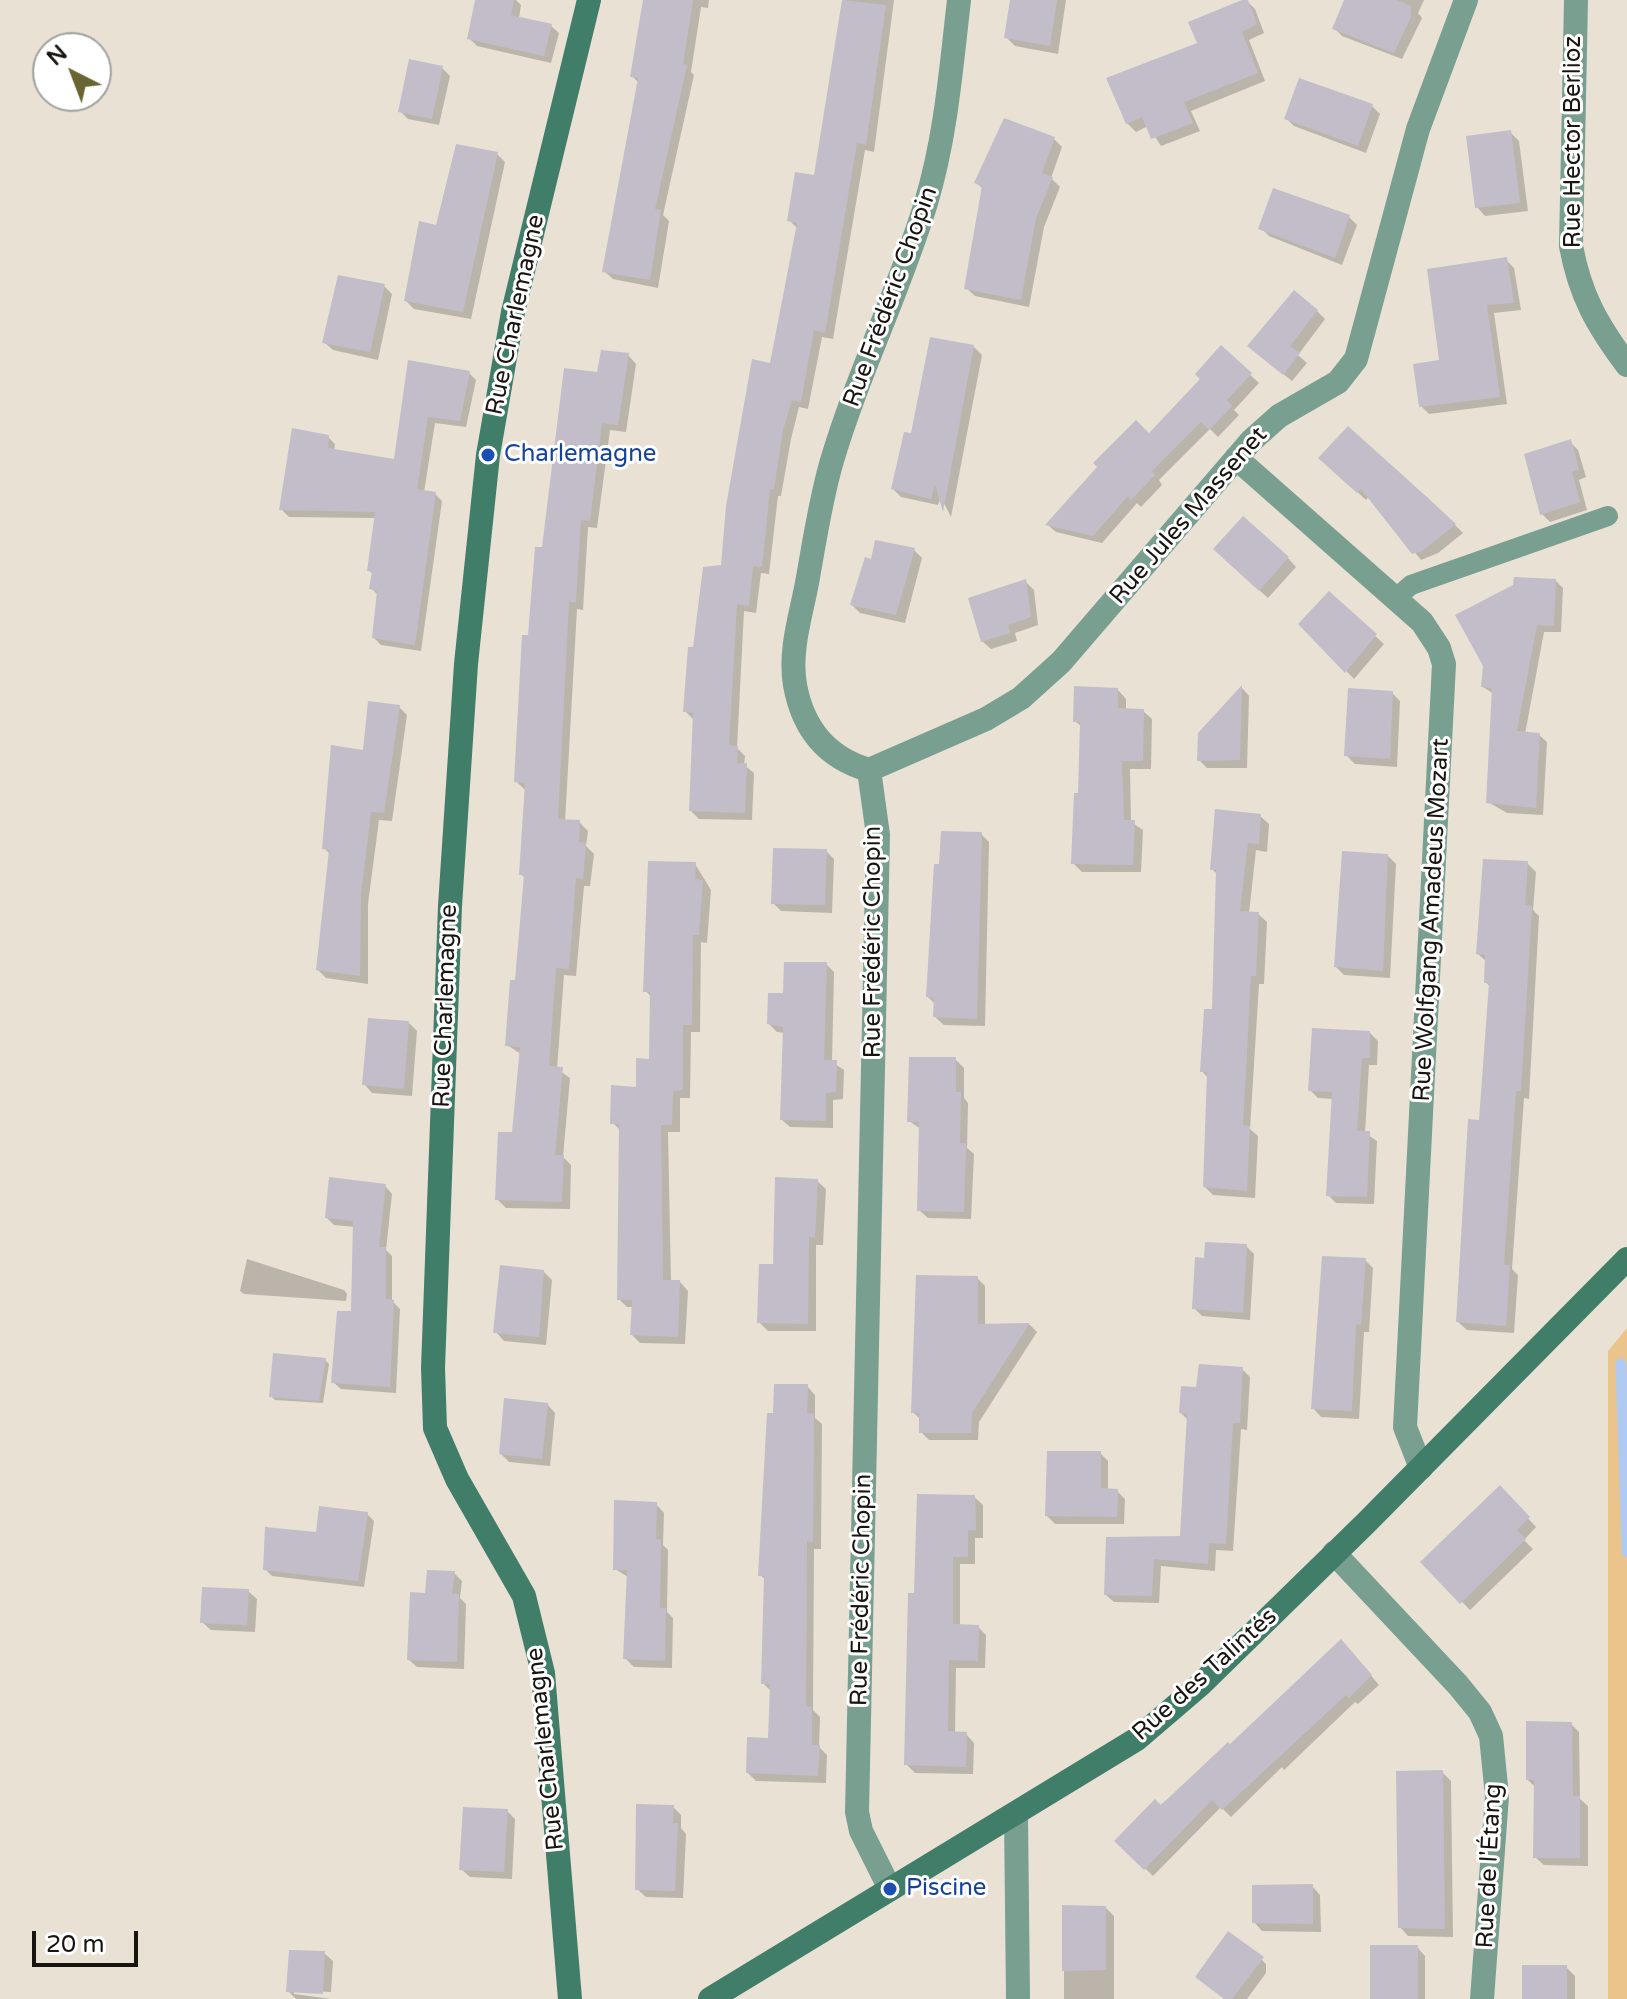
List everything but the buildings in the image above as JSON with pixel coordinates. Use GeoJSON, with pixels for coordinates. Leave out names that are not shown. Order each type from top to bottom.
{"type":"FeatureCollection","features":[{"type":"Feature","properties":{"kind":"street","name":"Rue Charlemagne"},"geometry":{"type":"LineString","coordinates":[[570,1999],[543,1673],[524,1596],[457,1479],[435,1428],[433,1368],[450,906],[466,664],[488,455],[513,312],[589,0]]}},
{"type":"Feature","properties":{"kind":"street","name":"Rue Frédéric Chopin"},"geometry":{"type":"LineString","coordinates":[[890,1889],[861,1831],[857,1812],[878,835],[869,770],[842,762],[822,742],[806,719],[795,684],[794,648],[831,465],[864,370],[899,287],[943,146],[959,0]]}},
{"type":"Feature","properties":{"kind":"street","name":"Rue Jules Massenet"},"geometry":{"type":"LineString","coordinates":[[869,770],[986,719],[1021,698],[1061,662],[1236,458],[1279,416],[1338,382],[1356,359],[1418,129],[1466,0]]}},
{"type":"Feature","properties":{"kind":"street","name":"Rue Hector Berlioz"},"geometry":{"type":"LineString","coordinates":[[1576,0],[1571,246],[1578,286],[1603,332],[1627,365]]}},
{"type":"Feature","properties":{"kind":"street","name":"Rue Wolfgang Amadeus Mozart"},"geometry":{"type":"LineString","coordinates":[[1236,458],[1396,598],[1432,635],[1444,664],[1405,1427],[1421,1468]]}},
{"type":"Feature","properties":{"kind":"street","name":"Rue des Talintés"},"geometry":{"type":"LineString","coordinates":[[725,1995],[890,1889],[1112,1756],[1164,1717],[1421,1468],[1627,1259]]}},
{"type":"Feature","properties":{"kind":"street","name":"Rue de l'Étang"},"geometry":{"type":"LineString","coordinates":[[1334,1553],[1458,1685],[1480,1712],[1491,1736],[1497,1796],[1482,1999]]}},
{"type":"Feature","properties":{"kind":"street"},"geometry":{"type":"LineString","coordinates":[[1016,1815],[1018,1999]]}},
{"type":"Feature","properties":{"kind":"lane"},"geometry":{"type":"LineString","coordinates":[[1396,598],[1411,585],[1608,516]]}},
{"type":"Feature","properties":{"kind":"shaded area"},"geometry":{"type":"Polygon","coordinates":[[[1627,1328],[1627,1999],[1608,1999],[1608,1351],[1627,1328]]]}},
{"type":"Feature","properties":{"kind":"waterway"},"geometry":{"type":"LineString","coordinates":[[1621,1364],[1627,1552]]}},
{"type":"Feature","properties":{"kind":"place","name":"Charlemagne"},"geometry":{"type":"Point","coordinates":[488,455]}},
{"type":"Feature","properties":{"kind":"place","name":"Piscine"},"geometry":{"type":"Point","coordinates":[890,1889]}}]}
